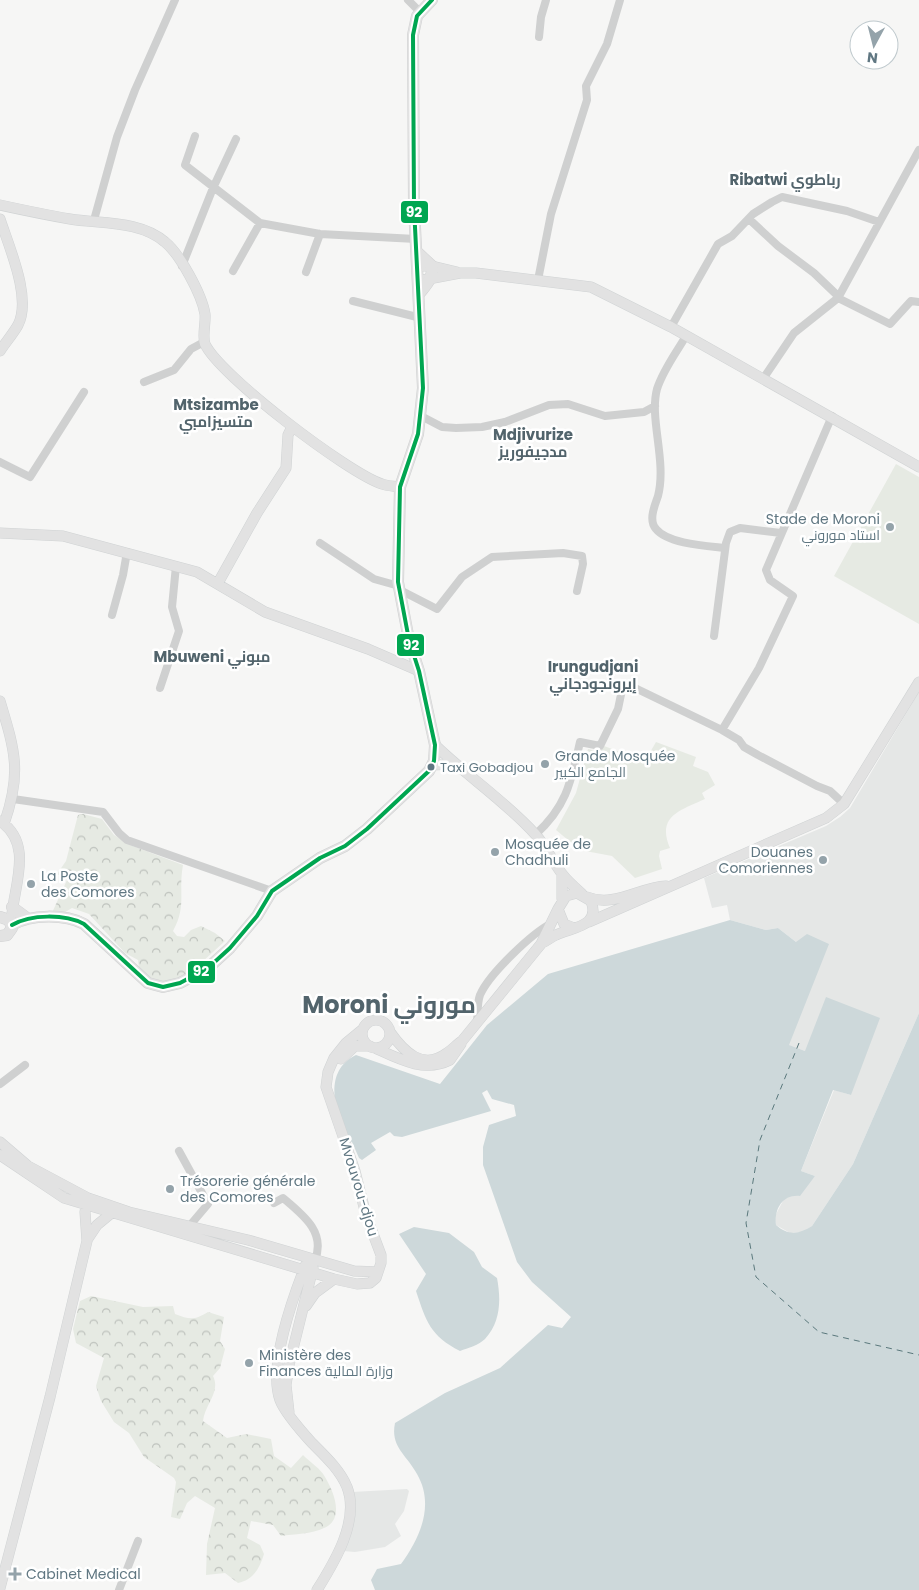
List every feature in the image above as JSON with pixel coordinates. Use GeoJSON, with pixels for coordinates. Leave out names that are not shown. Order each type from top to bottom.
{"type":"FeatureCollection","features":[{"type":"Feature","properties":{"kind":"main road"},"geometry":{"type":"LineString","coordinates":[[6,919],[68,918],[84,924],[138,976],[148,983],[163,987],[174,986],[196,976],[221,957],[240,938],[272,892],[320,858],[345,846],[367,830],[432,764],[435,745],[419,671],[409,640],[399,588],[400,488],[418,434],[423,388],[413,124],[414,35],[420,12],[432,0]]}},
{"type":"Feature","properties":{"kind":"main road"},"geometry":{"type":"LineString","coordinates":[[0,205],[42,214],[124,225],[157,236],[174,250],[204,308],[204,342],[238,381],[292,427],[369,478],[382,484],[400,488]]}},
{"type":"Feature","properties":{"kind":"main road"},"geometry":{"type":"LineString","coordinates":[[0,220],[19,275],[22,306],[18,326],[0,351]]}},
{"type":"Feature","properties":{"kind":"main road"},"geometry":{"type":"LineString","coordinates":[[417,252],[432,266]]}},
{"type":"Feature","properties":{"kind":"main road"},"geometry":{"type":"LineString","coordinates":[[418,266],[432,266],[460,273],[591,287],[671,327],[918,465]]}},
{"type":"Feature","properties":{"kind":"main road"},"geometry":{"type":"LineString","coordinates":[[419,294],[431,279],[432,266]]}},
{"type":"Feature","properties":{"kind":"main road"},"geometry":{"type":"LineString","coordinates":[[418,280],[460,273]]}},
{"type":"Feature","properties":{"kind":"main road"},"geometry":{"type":"LineString","coordinates":[[218,583],[257,513],[286,468],[288,435],[292,427]]}},
{"type":"Feature","properties":{"kind":"main road"},"geometry":{"type":"LineString","coordinates":[[0,533],[63,536],[197,572],[265,612],[368,649],[419,671]]}},
{"type":"Feature","properties":{"kind":"main road"},"geometry":{"type":"LineString","coordinates":[[541,944],[556,935],[826,818],[844,804],[919,682]]}},
{"type":"Feature","properties":{"kind":"main road"},"geometry":{"type":"LineString","coordinates":[[0,702],[13,744],[15,765],[13,799],[2,822],[16,840],[20,860],[13,903],[6,919],[9,933],[0,936]]}},
{"type":"Feature","properties":{"kind":"main road"},"geometry":{"type":"LineString","coordinates":[[435,745],[454,764],[495,795],[536,834],[553,857],[562,875],[593,906],[589,922]]}},
{"type":"Feature","properties":{"kind":"main road"},"geometry":{"type":"LineString","coordinates":[[432,764],[454,764]]}},
{"type":"Feature","properties":{"kind":"main road"},"geometry":{"type":"LineString","coordinates":[[562,875],[561,920],[574,928]]}},
{"type":"Feature","properties":{"kind":"main road"},"geometry":{"type":"LineString","coordinates":[[462,1041],[460,1049],[450,1060],[436,1065],[414,1064],[372,1047],[362,1037],[363,1029],[369,1022],[378,1020],[386,1024],[390,1032],[411,1056],[424,1060],[442,1056],[462,1041],[541,944],[560,904],[571,894],[609,900],[656,886],[672,886]]}},
{"type":"Feature","properties":{"kind":"main road"},"geometry":{"type":"LineString","coordinates":[[13,903],[27,918]]}},
{"type":"Feature","properties":{"kind":"main road","name":"Mvouvou-djou"},"geometry":{"type":"LineString","coordinates":[[332,1100],[328,1095],[326,1087],[331,1064],[346,1043],[363,1029]]}},
{"type":"Feature","properties":{"kind":"main road"},"geometry":{"type":"LineString","coordinates":[[372,1047],[386,1043],[390,1032]]}},
{"type":"Feature","properties":{"kind":"main road","name":"Mvouvou-djou"},"geometry":{"type":"LineString","coordinates":[[372,1047],[355,1046],[348,1050],[332,1075],[332,1100],[366,1215],[381,1255],[378,1272]]}},
{"type":"Feature","properties":{"kind":"main road"},"geometry":{"type":"LineString","coordinates":[[0,1142],[35,1170],[87,1202]]}},
{"type":"Feature","properties":{"kind":"main road"},"geometry":{"type":"LineString","coordinates":[[0,1155],[64,1198],[87,1202],[186,1230],[364,1273],[378,1272]]}},
{"type":"Feature","properties":{"kind":"main road"},"geometry":{"type":"LineString","coordinates":[[0,1588],[50,1397],[87,1241],[87,1202]]}},
{"type":"Feature","properties":{"kind":"main road"},"geometry":{"type":"LineString","coordinates":[[87,1241],[97,1225],[114,1210]]}},
{"type":"Feature","properties":{"kind":"main road"},"geometry":{"type":"LineString","coordinates":[[186,1230],[334,1279],[365,1285],[373,1281],[378,1272]]}},
{"type":"Feature","properties":{"kind":"main road"},"geometry":{"type":"LineString","coordinates":[[312,1259],[286,1324],[277,1382],[281,1403],[303,1433],[338,1471],[348,1491],[349,1522],[332,1566],[317,1590]]}},
{"type":"Feature","properties":{"kind":"main road"},"geometry":{"type":"LineString","coordinates":[[289,1413],[286,1385],[301,1318],[308,1271]]}},
{"type":"Feature","properties":{"kind":"main road"},"geometry":{"type":"LineString","coordinates":[[301,1318],[309,1300],[334,1279]]}},
{"type":"Feature","properties":{"kind":"street"},"geometry":{"type":"LineString","coordinates":[[94,220],[117,137],[174,0]]}},
{"type":"Feature","properties":{"kind":"street"},"geometry":{"type":"LineString","coordinates":[[408,0],[420,12]]}},
{"type":"Feature","properties":{"kind":"street"},"geometry":{"type":"LineString","coordinates":[[539,37],[541,17],[546,0]]}},
{"type":"Feature","properties":{"kind":"street"},"geometry":{"type":"LineString","coordinates":[[538,280],[551,214],[587,100],[586,86],[607,44],[620,0]]}},
{"type":"Feature","properties":{"kind":"street"},"geometry":{"type":"LineString","coordinates":[[196,136],[185,165],[260,223],[320,234],[416,239]]}},
{"type":"Feature","properties":{"kind":"street"},"geometry":{"type":"LineString","coordinates":[[182,266],[213,188],[236,139]]}},
{"type":"Feature","properties":{"kind":"street"},"geometry":{"type":"LineString","coordinates":[[763,379],[794,333],[838,297],[919,150]]}},
{"type":"Feature","properties":{"kind":"street"},"geometry":{"type":"LineString","coordinates":[[671,327],[718,244],[732,236],[753,214],[782,197],[847,211],[880,222]]}},
{"type":"Feature","properties":{"kind":"street"},"geometry":{"type":"LineString","coordinates":[[750,219],[778,246],[814,273],[838,297],[890,324],[911,302],[919,302]]}},
{"type":"Feature","properties":{"kind":"street"},"geometry":{"type":"LineString","coordinates":[[233,271],[260,223]]}},
{"type":"Feature","properties":{"kind":"street"},"geometry":{"type":"LineString","coordinates":[[306,272],[320,234]]}},
{"type":"Feature","properties":{"kind":"street"},"geometry":{"type":"LineString","coordinates":[[353,301],[421,318]]}},
{"type":"Feature","properties":{"kind":"street"},"geometry":{"type":"LineString","coordinates":[[686,336],[662,376],[657,390],[655,406],[660,480],[653,515],[653,525],[658,531],[672,538],[725,548]]}},
{"type":"Feature","properties":{"kind":"street"},"geometry":{"type":"LineString","coordinates":[[144,382],[174,370],[191,349],[204,342]]}},
{"type":"Feature","properties":{"kind":"street"},"geometry":{"type":"LineString","coordinates":[[0,462],[30,477],[84,392]]}},
{"type":"Feature","properties":{"kind":"street"},"geometry":{"type":"LineString","coordinates":[[421,416],[442,427],[482,427],[505,422],[549,405],[568,404],[605,416],[644,412],[655,406]]}},
{"type":"Feature","properties":{"kind":"street"},"geometry":{"type":"LineString","coordinates":[[722,730],[764,659],[793,596],[770,580],[766,570],[832,416]]}},
{"type":"Feature","properties":{"kind":"street"},"geometry":{"type":"LineString","coordinates":[[714,636],[728,536],[734,528],[781,533]]}},
{"type":"Feature","properties":{"kind":"street"},"geometry":{"type":"LineString","coordinates":[[320,542],[374,579],[399,588],[436,609],[462,577],[485,559],[506,555],[563,554],[582,556],[583,564],[576,591]]}},
{"type":"Feature","properties":{"kind":"street"},"geometry":{"type":"LineString","coordinates":[[112,615],[127,552]]}},
{"type":"Feature","properties":{"kind":"street"},"geometry":{"type":"LineString","coordinates":[[160,688],[179,631],[172,607],[176,566]]}},
{"type":"Feature","properties":{"kind":"street"},"geometry":{"type":"LineString","coordinates":[[536,834],[545,826],[568,792],[580,742],[600,746],[618,709],[623,685],[633,687],[722,730],[739,740],[741,744],[758,756],[817,786],[825,788],[844,804]]}},
{"type":"Feature","properties":{"kind":"street"},"geometry":{"type":"LineString","coordinates":[[13,799],[104,812],[119,834],[127,840],[272,892]]}},
{"type":"Feature","properties":{"kind":"street"},"geometry":{"type":"LineString","coordinates":[[477,1022],[479,1000],[483,990],[538,930],[552,923]]}},
{"type":"Feature","properties":{"kind":"street"},"geometry":{"type":"LineString","coordinates":[[0,1084],[25,1065]]}},
{"type":"Feature","properties":{"kind":"street"},"geometry":{"type":"LineString","coordinates":[[179,1151],[208,1204],[186,1230]]}},
{"type":"Feature","properties":{"kind":"street"},"geometry":{"type":"LineString","coordinates":[[274,1203],[283,1198],[303,1215],[315,1230],[320,1242],[312,1259]]}},
{"type":"Feature","properties":{"kind":"street"},"geometry":{"type":"LineString","coordinates":[[119,1590],[138,1541]]}},
{"type":"Feature","properties":{"kind":"shaded area"},"geometry":{"type":"Polygon","coordinates":[[[919,692],[919,1013],[853,1164],[812,1226],[803,1232],[790,1233],[776,1225],[775,1216],[784,1199],[793,1195],[815,1176],[801,1171],[834,1090],[851,1095],[805,1051],[788,1045],[828,944],[796,942],[778,928],[766,930],[730,920],[727,905],[712,908],[704,878],[826,826],[840,817],[850,808],[919,692]]]}},
{"type":"Feature","properties":{"kind":"shaded area"},"geometry":{"type":"Polygon","coordinates":[[[730,920],[766,930],[778,928],[796,942],[807,934],[829,944],[789,1045],[805,1051],[826,997],[880,1018],[851,1095],[833,1090],[801,1171],[815,1176],[800,1196],[788,1198],[781,1204],[776,1214],[776,1225],[780,1229],[794,1233],[812,1226],[853,1164],[919,1013],[919,1590],[375,1590],[371,1580],[377,1569],[401,1564],[419,1532],[425,1509],[425,1497],[417,1474],[397,1445],[394,1431],[395,1423],[445,1393],[500,1368],[548,1325],[562,1328],[571,1317],[532,1282],[517,1262],[483,1165],[483,1147],[489,1125],[516,1116],[514,1105],[492,1099],[487,1090],[482,1093],[491,1111],[402,1137],[394,1136],[390,1132],[371,1143],[376,1150],[362,1160],[359,1158],[352,1142],[345,1139],[338,1116],[334,1092],[335,1081],[339,1071],[345,1062],[356,1055],[440,1084],[487,1025],[548,974],[730,920]]]}},
{"type":"Feature","properties":{"kind":"shaded area"},"geometry":{"type":"Polygon","coordinates":[[[414,1227],[449,1233],[474,1252],[482,1267],[497,1278],[499,1302],[497,1318],[490,1332],[480,1343],[460,1351],[442,1340],[426,1319],[416,1291],[426,1274],[399,1234],[414,1227]]]}},
{"type":"Feature","properties":{"kind":"shaded area"},"geometry":{"type":"Polygon","coordinates":[[[407,1489],[409,1491],[404,1511],[395,1524],[401,1536],[385,1547],[355,1552],[343,1551],[352,1492],[407,1489]]]}},
{"type":"Feature","properties":{"kind":"green space","name":"Stade de Moroni استاد موروني"},"geometry":{"type":"Polygon","coordinates":[[[896,464],[919,477],[919,624],[834,576],[896,464]]]}},
{"type":"Feature","properties":{"kind":"green space"},"geometry":{"type":"Polygon","coordinates":[[[656,742],[696,757],[693,766],[708,772],[715,785],[702,793],[705,799],[680,811],[669,821],[666,828],[666,837],[670,848],[660,851],[659,856],[662,869],[635,878],[612,856],[580,850],[556,830],[576,793],[588,749],[600,752],[604,746],[645,761],[656,742]]]}},
{"type":"Feature","properties":{"kind":"green space"},"geometry":{"type":"Polygon","coordinates":[[[83,814],[102,819],[114,835],[130,845],[183,865],[180,914],[173,931],[177,936],[184,937],[191,930],[201,926],[225,941],[201,963],[195,973],[171,984],[152,979],[139,969],[138,960],[125,953],[89,914],[72,908],[57,917],[51,915],[67,880],[57,874],[66,861],[78,815],[83,814]]]}},
{"type":"Feature","properties":{"kind":"green space"},"geometry":{"type":"Polygon","coordinates":[[[91,1296],[143,1307],[173,1306],[175,1314],[189,1318],[196,1318],[208,1312],[224,1317],[220,1341],[225,1349],[220,1368],[213,1376],[215,1382],[214,1393],[203,1421],[227,1438],[246,1434],[271,1439],[274,1456],[291,1468],[303,1455],[321,1471],[332,1490],[336,1512],[330,1524],[314,1532],[281,1536],[273,1525],[251,1521],[247,1538],[260,1545],[264,1554],[255,1573],[248,1579],[238,1583],[225,1573],[206,1575],[207,1544],[215,1508],[195,1496],[187,1503],[180,1519],[171,1517],[176,1482],[174,1478],[144,1457],[129,1433],[114,1422],[101,1401],[96,1386],[104,1358],[76,1343],[73,1329],[80,1301],[91,1296]]]}},
{"type":"Feature","properties":{"kind":"ferry route"},"geometry":{"type":"LineString","coordinates":[[799,1043],[760,1140],[746,1223],[756,1277],[819,1332],[919,1355]]}},
{"type":"Feature","properties":{"kind":"transit line","name":"92"},"geometry":{"type":"LineString","coordinates":[[12,925],[38,917],[58,917],[76,921],[84,924],[148,983],[163,987],[180,983],[208,968],[230,948],[257,916],[272,891],[320,858],[345,846],[367,829],[429,771],[434,761],[435,745],[419,671],[409,640],[398,582],[400,487],[418,434],[423,388],[414,207],[413,35],[417,16],[432,0]]}},
{"type":"Feature","properties":{"kind":"place","name":"Stade de Moroni استاد موروني"},"geometry":{"type":"Point","coordinates":[890,527]}},
{"type":"Feature","properties":{"kind":"place","name":"Grande Mosquée الجامع الكبير"},"geometry":{"type":"Point","coordinates":[545,764]}},
{"type":"Feature","properties":{"kind":"place","name":"Taxi Gobadjou"},"geometry":{"type":"Point","coordinates":[431,767]}},
{"type":"Feature","properties":{"kind":"place","name":"Mosquée de Chadhuli"},"geometry":{"type":"Point","coordinates":[495,852]}},
{"type":"Feature","properties":{"kind":"place","name":"Douanes Comoriennes"},"geometry":{"type":"Point","coordinates":[823,860]}},
{"type":"Feature","properties":{"kind":"place","name":"La Poste des Comores"},"geometry":{"type":"Point","coordinates":[31,884]}},
{"type":"Feature","properties":{"kind":"place","name":"Trésorerie générale des Comores"},"geometry":{"type":"Point","coordinates":[170,1189]}},
{"type":"Feature","properties":{"kind":"place","name":"Ministère des Finances وزارة المالية"},"geometry":{"type":"Point","coordinates":[249,1363]}},
{"type":"Feature","properties":{"kind":"place","name":"Cabinet Medical"},"geometry":{"type":"Point","coordinates":[15,1574]}},
{"type":"Feature","properties":{"kind":"district","name":"Ribatwi رباطوي"},"geometry":{"type":"Point","coordinates":[785,179]}},
{"type":"Feature","properties":{"kind":"district","name":"Mtsizambe متسيزامبي"},"geometry":{"type":"Point","coordinates":[216,412]}},
{"type":"Feature","properties":{"kind":"district","name":"Mdjivurize مدجيفوريز"},"geometry":{"type":"Point","coordinates":[533,442]}},
{"type":"Feature","properties":{"kind":"district","name":"Mbuweni مبوني"},"geometry":{"type":"Point","coordinates":[212,656]}},
{"type":"Feature","properties":{"kind":"district","name":"Irungudjani إيرونجودجاني"},"geometry":{"type":"Point","coordinates":[593,674]}},
{"type":"Feature","properties":{"kind":"district","name":"Moroni موروني"},"geometry":{"type":"Point","coordinates":[389,1004]}}]}
